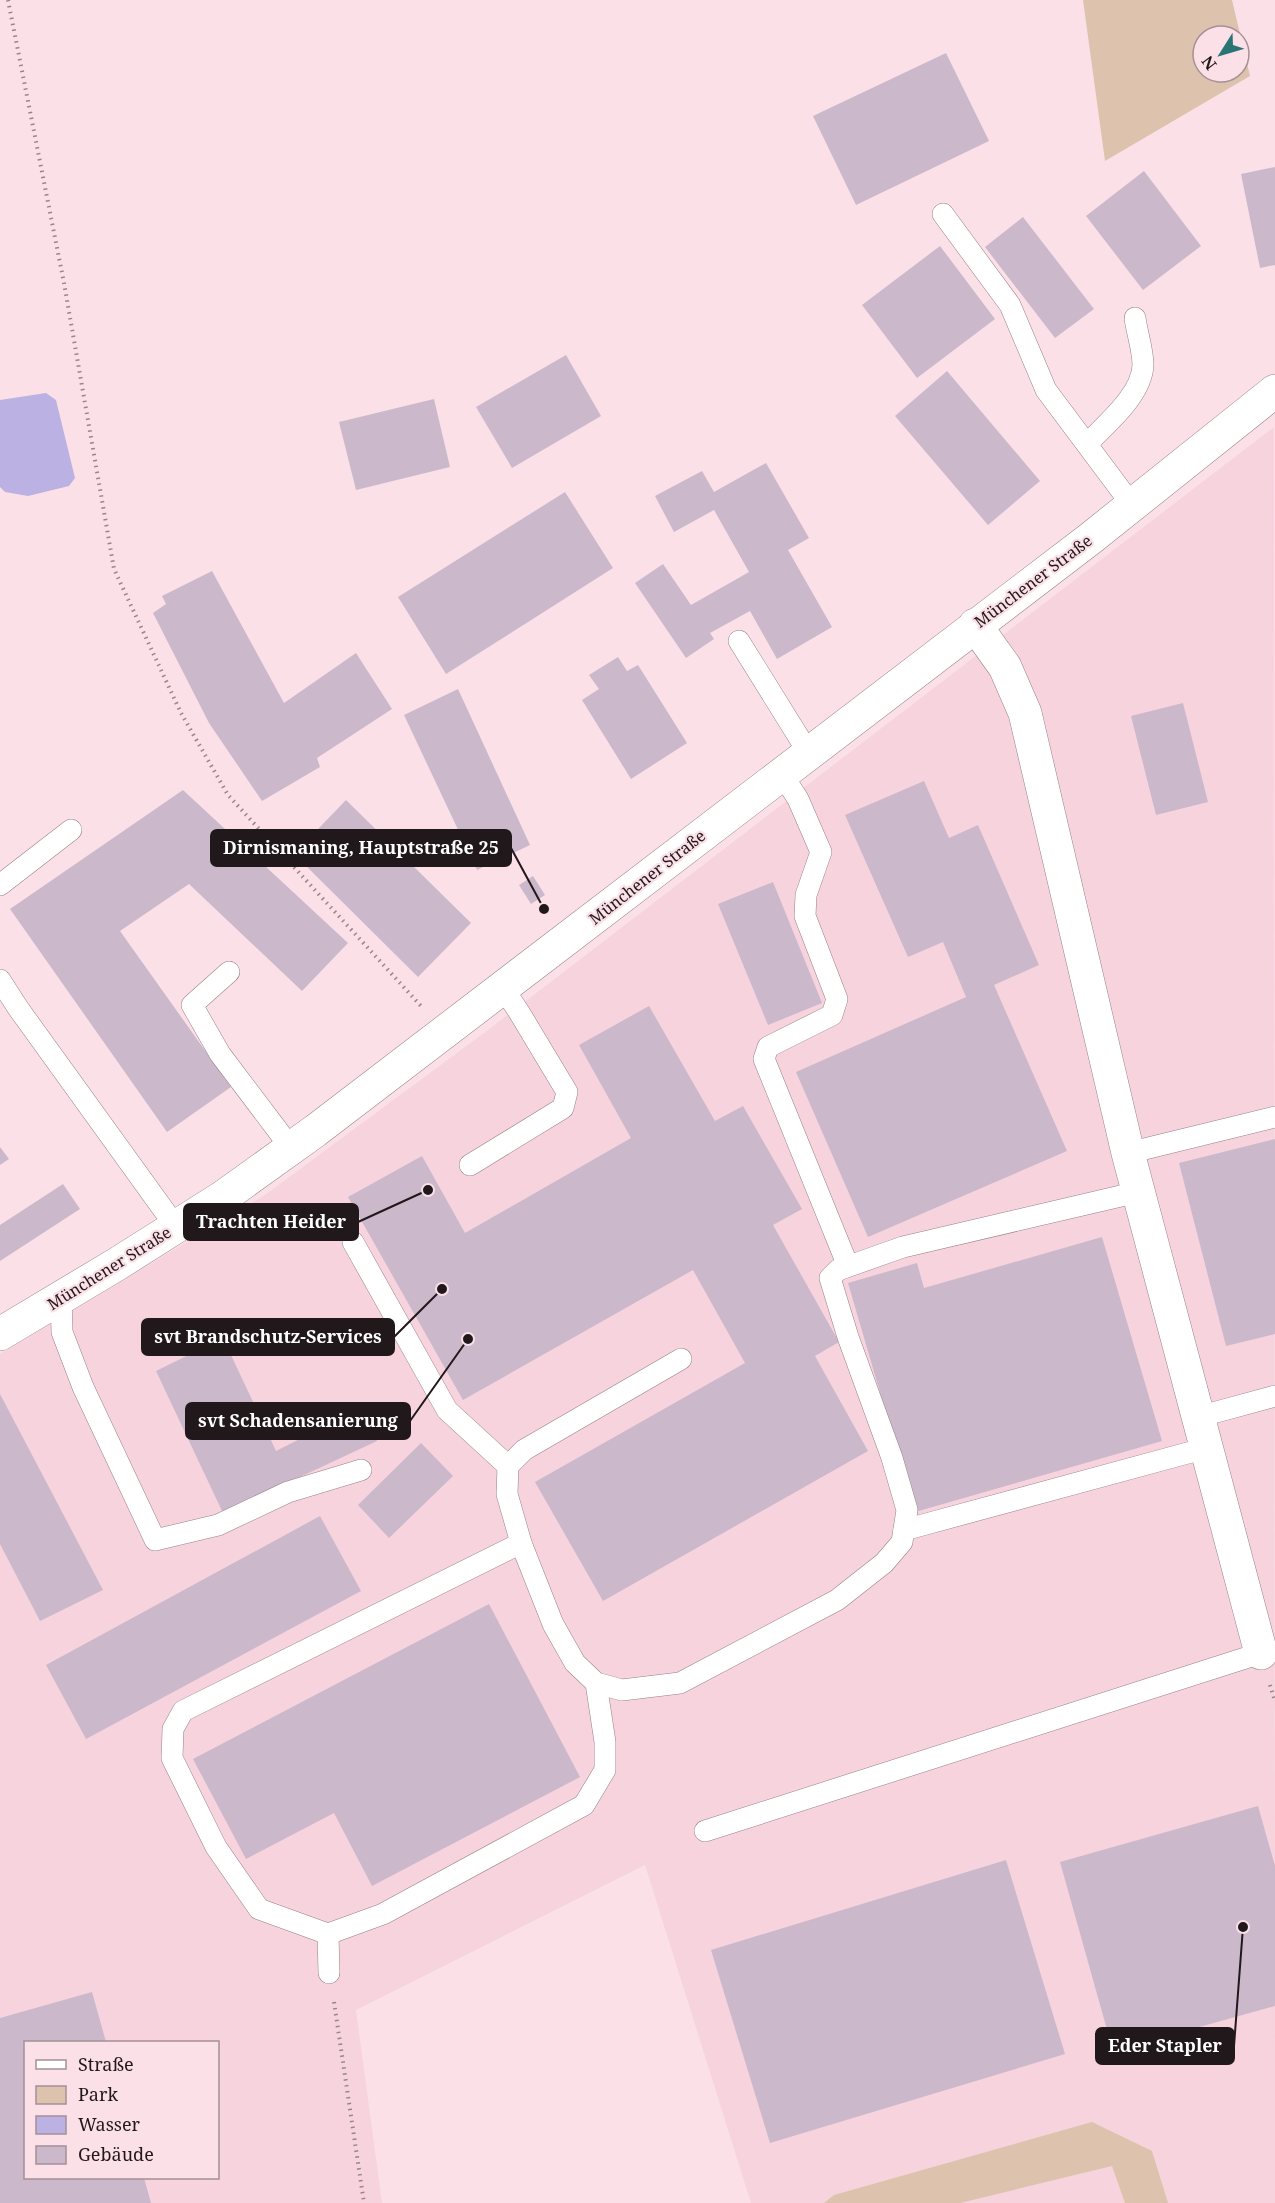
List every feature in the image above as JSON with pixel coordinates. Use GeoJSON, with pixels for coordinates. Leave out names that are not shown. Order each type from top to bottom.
{"type":"FeatureCollection","features":[{"type":"Feature","properties":{"kind":"main road","name":"Münchener Straße"},"geometry":{"type":"LineString","coordinates":[[0,1334],[223,1197],[291,1148],[1132,505],[1275,391]]}},
{"type":"Feature","properties":{"kind":"main road"},"geometry":{"type":"LineString","coordinates":[[975,625],[1005,667],[1024,713],[1128,1154],[1261,1653]]}},
{"type":"Feature","properties":{"kind":"lane"},"geometry":{"type":"LineString","coordinates":[[943,214],[1010,305],[1046,390],[1132,505]]}},
{"type":"Feature","properties":{"kind":"lane"},"geometry":{"type":"LineString","coordinates":[[1087,444],[1118,412],[1136,388],[1143,365],[1135,318]]}},
{"type":"Feature","properties":{"kind":"lane"},"geometry":{"type":"LineString","coordinates":[[739,641],[808,752]]}},
{"type":"Feature","properties":{"kind":"lane"},"geometry":{"type":"LineString","coordinates":[[781,773],[798,799],[821,852],[806,895],[805,916],[837,999],[832,1015],[768,1047],[764,1059],[848,1266]]}},
{"type":"Feature","properties":{"kind":"lane"},"geometry":{"type":"LineString","coordinates":[[0,885],[71,830]]}},
{"type":"Feature","properties":{"kind":"lane"},"geometry":{"type":"LineString","coordinates":[[229,972],[192,1005],[220,1054],[291,1148]]}},
{"type":"Feature","properties":{"kind":"lane"},"geometry":{"type":"LineString","coordinates":[[0,980],[176,1227]]}},
{"type":"Feature","properties":{"kind":"lane"},"geometry":{"type":"LineString","coordinates":[[470,1165],[563,1108],[567,1092],[503,988]]}},
{"type":"Feature","properties":{"kind":"lane"},"geometry":{"type":"LineString","coordinates":[[1128,1154],[1275,1117]]}},
{"type":"Feature","properties":{"kind":"lane"},"geometry":{"type":"LineString","coordinates":[[681,1359],[524,1450],[508,1466],[507,1494],[521,1543],[553,1624],[575,1663],[596,1683],[622,1690],[680,1683],[837,1600],[884,1563],[902,1542],[907,1510],[895,1468],[848,1337],[831,1278],[838,1270],[903,1247],[1138,1192]]}},
{"type":"Feature","properties":{"kind":"lane"},"geometry":{"type":"LineString","coordinates":[[353,1242],[447,1410],[508,1466]]}},
{"type":"Feature","properties":{"kind":"lane"},"geometry":{"type":"LineString","coordinates":[[62,1297],[62,1332],[83,1388],[155,1540],[218,1526],[288,1492],[361,1470]]}},
{"type":"Feature","properties":{"kind":"lane"},"geometry":{"type":"LineString","coordinates":[[904,1530],[1202,1432],[1275,1396]]}},
{"type":"Feature","properties":{"kind":"lane"},"geometry":{"type":"LineString","coordinates":[[521,1543],[183,1711],[173,1729],[172,1758],[216,1847],[259,1909],[328,1934],[383,1914],[584,1805],[605,1770],[605,1742],[596,1683]]}},
{"type":"Feature","properties":{"kind":"lane"},"geometry":{"type":"LineString","coordinates":[[705,1831],[1261,1653]]}},
{"type":"Feature","properties":{"kind":"lane"},"geometry":{"type":"LineString","coordinates":[[328,1934],[329,1973]]}},
{"type":"Feature","properties":{"kind":"path"},"geometry":{"type":"LineString","coordinates":[[8,0],[64,283],[114,569],[181,712],[228,795],[445,1032]]}},
{"type":"Feature","properties":{"kind":"path"},"geometry":{"type":"LineString","coordinates":[[329,1973],[364,2203]]}},
{"type":"Feature","properties":{"kind":"shaded area"},"geometry":{"type":"Polygon","coordinates":[[[1274,427],[1275,2203],[751,2203],[645,1865],[356,2010],[382,2203],[0,2203],[0,1354],[265,1195],[488,1030],[1274,427]]]}},
{"type":"Feature","properties":{"kind":"green space"},"geometry":{"type":"Polygon","coordinates":[[[1083,0],[1232,0],[1238,24],[1191,24],[1191,84],[1236,84],[1105,161],[1083,0]]]}},
{"type":"Feature","properties":{"kind":"green space"},"geometry":{"type":"Polygon","coordinates":[[[1092,2122],[1152,2151],[1168,2203],[1125,2203],[1112,2166],[960,2203],[824,2203],[834,2195],[1092,2122]]]}},
{"type":"Feature","properties":{"kind":"water"},"geometry":{"type":"Polygon","coordinates":[[[46,393],[56,400],[75,478],[69,486],[28,496],[5,492],[0,487],[0,400],[46,393]]]}},
{"type":"Feature","properties":{"kind":"building"},"geometry":{"type":"Polygon","coordinates":[[[946,53],[989,141],[856,205],[813,116],[946,53]]]}},
{"type":"Feature","properties":{"kind":"building"},"geometry":{"type":"Polygon","coordinates":[[[1275,167],[1275,265],[1260,268],[1241,174],[1275,167]]]}},
{"type":"Feature","properties":{"kind":"building"},"geometry":{"type":"Polygon","coordinates":[[[1144,171],[1201,246],[1143,290],[1086,216],[1144,171]]]}},
{"type":"Feature","properties":{"kind":"building"},"geometry":{"type":"Polygon","coordinates":[[[1023,217],[1094,309],[1055,338],[985,247],[1023,217]]]}},
{"type":"Feature","properties":{"kind":"building"},"geometry":{"type":"Polygon","coordinates":[[[940,246],[995,319],[917,378],[862,305],[940,246]]]}},
{"type":"Feature","properties":{"kind":"building"},"geometry":{"type":"Polygon","coordinates":[[[566,355],[601,416],[512,468],[476,407],[566,355]]]}},
{"type":"Feature","properties":{"kind":"building"},"geometry":{"type":"Polygon","coordinates":[[[947,371],[1040,481],[988,525],[895,416],[947,371]]]}},
{"type":"Feature","properties":{"kind":"building"},"geometry":{"type":"Polygon","coordinates":[[[434,399],[450,467],[356,490],[339,422],[434,399]]]}},
{"type":"Feature","properties":{"kind":"building"},"geometry":{"type":"Polygon","coordinates":[[[766,463],[809,538],[788,550],[832,627],[777,659],[750,611],[710,633],[714,639],[686,658],[635,583],[663,564],[691,605],[749,572],[714,510],[674,532],[655,496],[702,471],[714,492],[766,463]]]}},
{"type":"Feature","properties":{"kind":"building"},"geometry":{"type":"Polygon","coordinates":[[[565,492],[613,568],[446,674],[398,597],[565,492]]]}},
{"type":"Feature","properties":{"kind":"building"},"geometry":{"type":"Polygon","coordinates":[[[212,571],[284,703],[356,653],[392,709],[317,758],[320,767],[262,801],[209,723],[153,613],[166,604],[162,596],[212,571]]]}},
{"type":"Feature","properties":{"kind":"building"},"geometry":{"type":"Polygon","coordinates":[[[618,657],[627,671],[638,665],[687,743],[631,779],[582,700],[599,689],[589,675],[618,657]]]}},
{"type":"Feature","properties":{"kind":"building"},"geometry":{"type":"Polygon","coordinates":[[[458,689],[530,845],[477,870],[404,715],[458,689]]]}},
{"type":"Feature","properties":{"kind":"building"},"geometry":{"type":"Polygon","coordinates":[[[1183,703],[1208,802],[1156,815],[1131,716],[1183,703]]]}},
{"type":"Feature","properties":{"kind":"building"},"geometry":{"type":"Polygon","coordinates":[[[924,781],[949,838],[978,825],[1039,965],[994,985],[1067,1151],[868,1237],[796,1072],[966,997],[943,942],[908,957],[845,815],[924,781]]]}},
{"type":"Feature","properties":{"kind":"building"},"geometry":{"type":"Polygon","coordinates":[[[183,790],[348,943],[302,991],[189,884],[120,931],[231,1087],[167,1132],[10,909],[183,790]]]}},
{"type":"Feature","properties":{"kind":"building"},"geometry":{"type":"Polygon","coordinates":[[[346,800],[471,923],[418,977],[294,854],[346,800]]]}},
{"type":"Feature","properties":{"kind":"building"},"geometry":{"type":"Polygon","coordinates":[[[533,876],[545,895],[531,904],[519,885],[533,876]]]}},
{"type":"Feature","properties":{"kind":"building"},"geometry":{"type":"Polygon","coordinates":[[[773,882],[822,1003],[768,1025],[718,904],[773,882]]]}},
{"type":"Feature","properties":{"kind":"building"},"geometry":{"type":"Polygon","coordinates":[[[649,1006],[715,1121],[743,1106],[802,1209],[773,1225],[839,1342],[815,1356],[868,1451],[603,1601],[535,1482],[745,1363],[693,1270],[463,1400],[348,1197],[422,1156],[465,1233],[631,1138],[579,1045],[649,1006]]]}},
{"type":"Feature","properties":{"kind":"building"},"geometry":{"type":"Polygon","coordinates":[[[1275,1139],[1275,1334],[1226,1346],[1179,1163],[1275,1139]]]}},
{"type":"Feature","properties":{"kind":"building"},"geometry":{"type":"Polygon","coordinates":[[[0,1147],[9,1159],[0,1165],[0,1147]]]}},
{"type":"Feature","properties":{"kind":"building"},"geometry":{"type":"Polygon","coordinates":[[[63,1184],[80,1209],[0,1261],[0,1225],[63,1184]]]}},
{"type":"Feature","properties":{"kind":"building"},"geometry":{"type":"Polygon","coordinates":[[[1102,1237],[1162,1441],[915,1512],[848,1283],[917,1263],[924,1288],[1102,1237]]]}},
{"type":"Feature","properties":{"kind":"building"},"geometry":{"type":"Polygon","coordinates":[[[223,1338],[276,1451],[361,1408],[377,1441],[223,1513],[156,1371],[223,1338]]]}},
{"type":"Feature","properties":{"kind":"building"},"geometry":{"type":"Polygon","coordinates":[[[0,1394],[103,1590],[40,1621],[0,1544],[0,1394]]]}},
{"type":"Feature","properties":{"kind":"building"},"geometry":{"type":"Polygon","coordinates":[[[421,1443],[453,1476],[389,1538],[358,1505],[421,1443]]]}},
{"type":"Feature","properties":{"kind":"building"},"geometry":{"type":"Polygon","coordinates":[[[320,1516],[361,1591],[86,1739],[46,1665],[320,1516]]]}},
{"type":"Feature","properties":{"kind":"building"},"geometry":{"type":"Polygon","coordinates":[[[489,1604],[580,1777],[372,1886],[334,1813],[246,1859],[193,1759],[489,1604]]]}},
{"type":"Feature","properties":{"kind":"building"},"geometry":{"type":"Polygon","coordinates":[[[1258,1806],[1275,1866],[1275,2006],[1113,2051],[1060,1862],[1258,1806]]]}},
{"type":"Feature","properties":{"kind":"building"},"geometry":{"type":"Polygon","coordinates":[[[1006,1860],[1065,2054],[770,2143],[711,1950],[1006,1860]]]}},
{"type":"Feature","properties":{"kind":"building"},"geometry":{"type":"Polygon","coordinates":[[[92,1992],[106,2041],[24,2041],[24,2179],[144,2179],[151,2203],[0,2203],[0,2018],[92,1992]]]}},
{"type":"Feature","properties":{"kind":"place","name":"Dirnismaning, Hauptstraße 25"},"geometry":{"type":"Point","coordinates":[544,909]}},
{"type":"Feature","properties":{"kind":"place","name":"Trachten Heider"},"geometry":{"type":"Point","coordinates":[428,1190]}},
{"type":"Feature","properties":{"kind":"place","name":"svt Brandschutz-Services"},"geometry":{"type":"Point","coordinates":[442,1289]}},
{"type":"Feature","properties":{"kind":"place","name":"svt Schadensanierung"},"geometry":{"type":"Point","coordinates":[468,1339]}},
{"type":"Feature","properties":{"kind":"place","name":"Eder Stapler"},"geometry":{"type":"Point","coordinates":[1243,1927]}}]}
